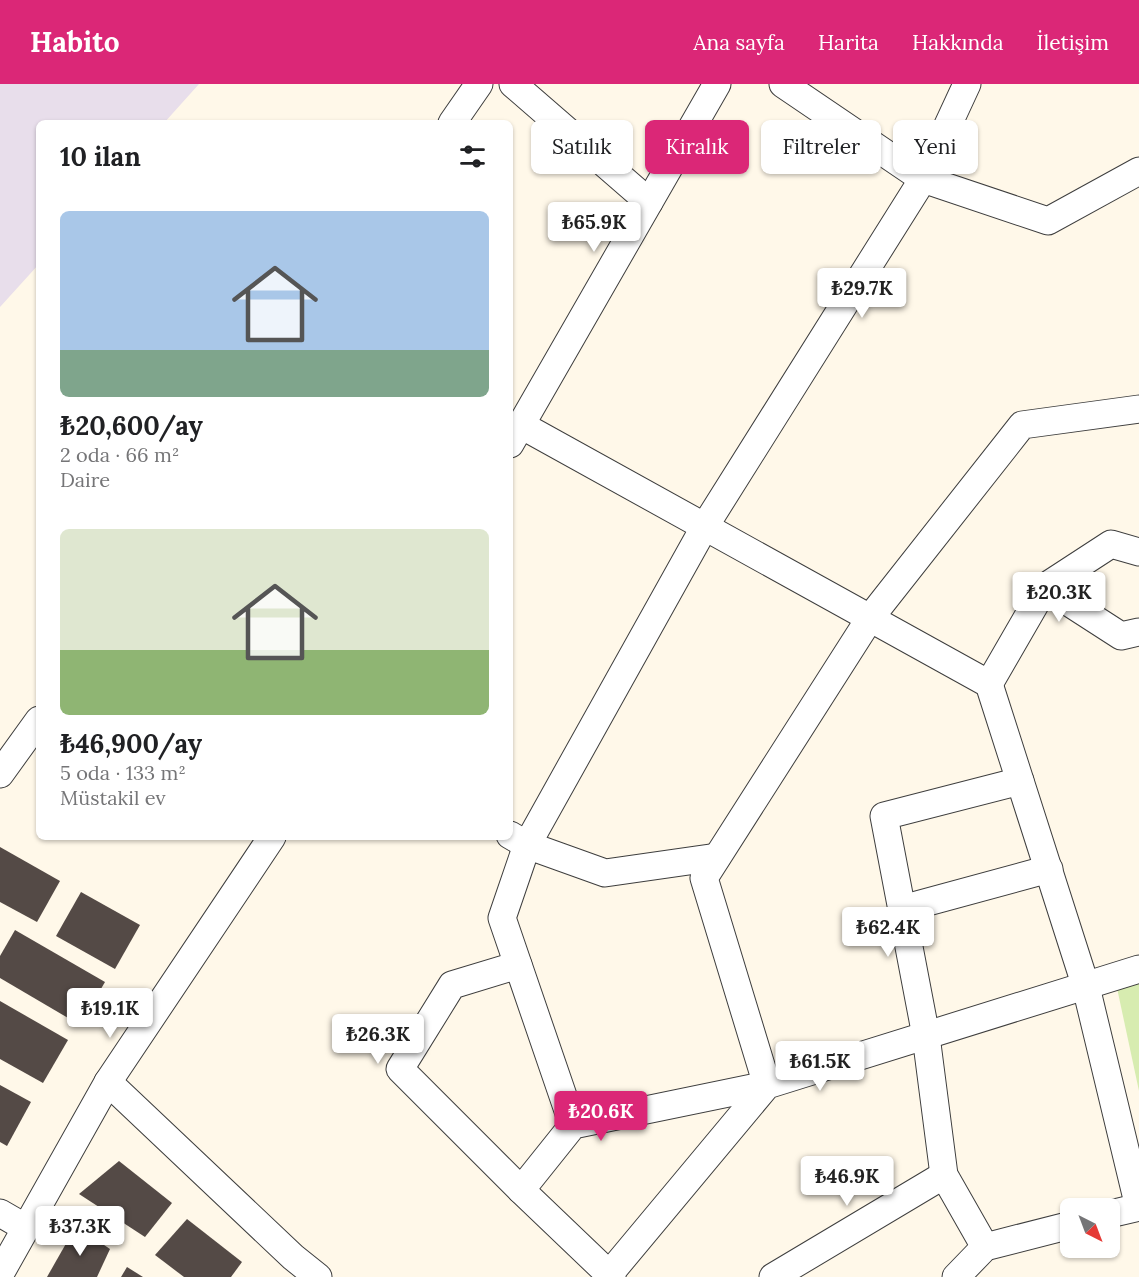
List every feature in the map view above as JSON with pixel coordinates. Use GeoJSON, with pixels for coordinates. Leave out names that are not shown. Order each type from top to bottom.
{"type":"FeatureCollection","features":[{"type":"Feature","properties":{"kind":"street"},"geometry":{"type":"LineString","coordinates":[[455,120],[479,84]]}},
{"type":"Feature","properties":{"kind":"street"},"geometry":{"type":"LineString","coordinates":[[513,84],[649,202]]}},
{"type":"Feature","properties":{"kind":"street"},"geometry":{"type":"LineString","coordinates":[[717,84],[516,434],[705,526],[989,684],[1086,987],[1139,1207],[1120,1212]]}},
{"type":"Feature","properties":{"kind":"street"},"geometry":{"type":"LineString","coordinates":[[783,84],[923,179],[1047,221],[1139,171]]}},
{"type":"Feature","properties":{"kind":"street"},"geometry":{"type":"LineString","coordinates":[[573,1125],[502,918],[518,840],[705,526],[923,179],[967,84]]}},
{"type":"Feature","properties":{"kind":"street"},"geometry":{"type":"LineString","coordinates":[[767,1085],[704,878],[870,618],[1022,424],[1139,409]]}},
{"type":"Feature","properties":{"kind":"street"},"geometry":{"type":"LineString","coordinates":[[989,684],[1045,587],[1111,544],[1139,552]]}},
{"type":"Feature","properties":{"kind":"street"},"geometry":{"type":"LineString","coordinates":[[1045,587],[1121,636],[1139,632]]}},
{"type":"Feature","properties":{"kind":"street"},"geometry":{"type":"LineString","coordinates":[[0,774],[36,724]]}},
{"type":"Feature","properties":{"kind":"street"},"geometry":{"type":"LineString","coordinates":[[985,1247],[944,1175],[926,1036],[884,816],[1020,781]]}},
{"type":"Feature","properties":{"kind":"street"},"geometry":{"type":"LineString","coordinates":[[518,840],[604,873],[717,857]]}},
{"type":"Feature","properties":{"kind":"street"},"geometry":{"type":"LineString","coordinates":[[0,1274],[108,1082],[260,843]]}},
{"type":"Feature","properties":{"kind":"street"},"geometry":{"type":"LineString","coordinates":[[902,909],[1049,869]]}},
{"type":"Feature","properties":{"kind":"street"},"geometry":{"type":"LineString","coordinates":[[518,965],[452,985],[400,1069],[609,1276],[767,1085]]}},
{"type":"Feature","properties":{"kind":"street"},"geometry":{"type":"LineString","coordinates":[[521,1190],[573,1125],[767,1085],[1139,969]]}},
{"type":"Feature","properties":{"kind":"street"},"geometry":{"type":"LineString","coordinates":[[108,1082],[292,1267],[318,1277]]}},
{"type":"Feature","properties":{"kind":"street"},"geometry":{"type":"LineString","coordinates":[[774,1277],[944,1175]]}},
{"type":"Feature","properties":{"kind":"street"},"geometry":{"type":"LineString","coordinates":[[0,1213],[26,1228]]}},
{"type":"Feature","properties":{"kind":"street"},"geometry":{"type":"LineString","coordinates":[[956,1277],[985,1247],[1060,1228]]}},
{"type":"Feature","properties":{"kind":"shaded area"},"geometry":{"type":"Polygon","coordinates":[[[0,84],[199,84],[167,120],[36,120],[36,267],[0,307],[0,84]]]}},
{"type":"Feature","properties":{"kind":"green space"},"geometry":{"type":"Polygon","coordinates":[[[1139,982],[1139,1091],[1117,988],[1139,982]]]}},
{"type":"Feature","properties":{"kind":"building"},"geometry":{"type":"Polygon","coordinates":[[[0,847],[60,881],[37,922],[0,902],[0,847]]]}},
{"type":"Feature","properties":{"kind":"building"},"geometry":{"type":"Polygon","coordinates":[[[81,892],[140,925],[115,969],[56,936],[81,892]]]}},
{"type":"Feature","properties":{"kind":"building"},"geometry":{"type":"Polygon","coordinates":[[[15,930],[105,982],[80,1025],[0,978],[0,956],[15,930]]]}},
{"type":"Feature","properties":{"kind":"building"},"geometry":{"type":"Polygon","coordinates":[[[0,1001],[68,1040],[43,1083],[0,1059],[0,1001]]]}},
{"type":"Feature","properties":{"kind":"building"},"geometry":{"type":"Polygon","coordinates":[[[0,1085],[31,1102],[7,1146],[0,1142],[0,1085]]]}},
{"type":"Feature","properties":{"kind":"building"},"geometry":{"type":"Polygon","coordinates":[[[119,1161],[172,1203],[145,1237],[79,1194],[119,1161]]]}},
{"type":"Feature","properties":{"kind":"building"},"geometry":{"type":"Polygon","coordinates":[[[187,1219],[242,1262],[231,1277],[184,1277],[155,1255],[187,1219]]]}},
{"type":"Feature","properties":{"kind":"building"},"geometry":{"type":"Polygon","coordinates":[[[76,1226],[110,1249],[97,1277],[47,1277],[76,1226]]]}},
{"type":"Feature","properties":{"kind":"building"},"geometry":{"type":"Polygon","coordinates":[[[127,1267],[143,1277],[121,1277],[127,1267]]]}}]}
